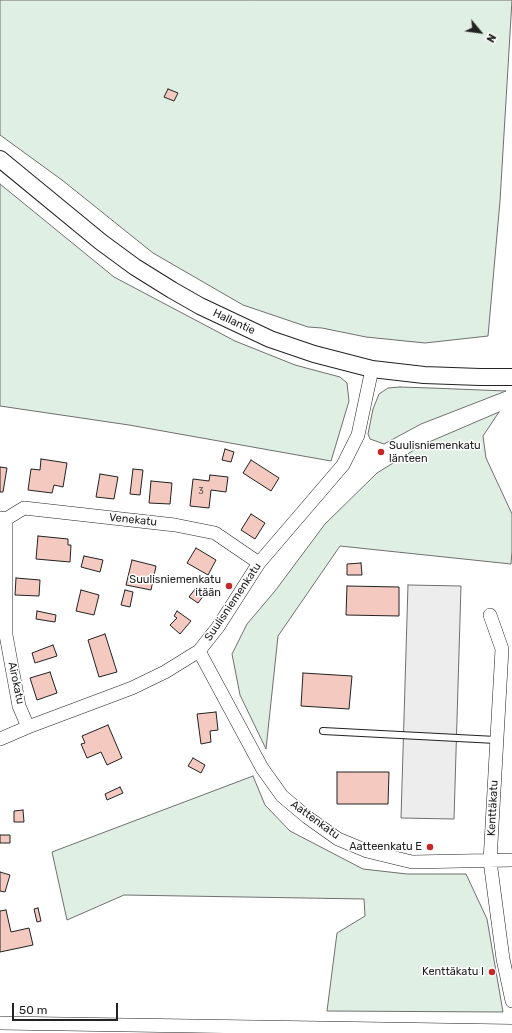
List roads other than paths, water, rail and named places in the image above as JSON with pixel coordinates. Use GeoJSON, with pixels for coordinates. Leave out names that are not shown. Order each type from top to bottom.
{"type":"FeatureCollection","features":[{"type":"Feature","properties":{"kind":"street","name":"Hallantie"},"geometry":{"type":"LineString","coordinates":[[0,158],[101,242],[135,267],[172,290],[231,321],[270,339],[314,354],[372,369],[424,375],[512,377]]}},
{"type":"Feature","properties":{"kind":"street","name":"Suulisniemenkatu"},"geometry":{"type":"LineString","coordinates":[[0,740],[28,727],[132,688],[165,672],[199,651],[218,627],[259,563],[343,465],[358,435],[372,369]]}},
{"type":"Feature","properties":{"kind":"street","name":"Venekatu"},"geometry":{"type":"LineString","coordinates":[[3,519],[24,508],[175,525],[216,533],[259,563]]}},
{"type":"Feature","properties":{"kind":"street","name":"Airokatu"},"geometry":{"type":"LineString","coordinates":[[3,519],[6,635],[19,706],[28,727]]}},
{"type":"Feature","properties":{"kind":"street","name":"Kenttäkatu"},"geometry":{"type":"LineString","coordinates":[[490,614],[502,649],[490,861],[503,959],[512,1002]]}},
{"type":"Feature","properties":{"kind":"street","name":"Aattenkatu"},"geometry":{"type":"LineString","coordinates":[[199,651],[262,768],[282,796],[307,817],[338,839],[367,851],[412,862],[512,860]]}},
{"type":"Feature","properties":{"kind":"street"},"geometry":{"type":"LineString","coordinates":[[0,1023],[512,1031]]}},
{"type":"Feature","properties":{"kind":"lane"},"geometry":{"type":"LineString","coordinates":[[323,731],[496,740]]}},
{"type":"Feature","properties":{"kind":"place","name":"Suulisniemenkatu länteen"},"geometry":{"type":"Point","coordinates":[381,452]}},
{"type":"Feature","properties":{"kind":"place","name":"Suulisniemenkatu itään"},"geometry":{"type":"Point","coordinates":[229,586]}},
{"type":"Feature","properties":{"kind":"place","name":"Aatteenkatu E"},"geometry":{"type":"Point","coordinates":[430,847]}},
{"type":"Feature","properties":{"kind":"place","name":"Kenttäkatu I"},"geometry":{"type":"Point","coordinates":[492,972]}}]}
